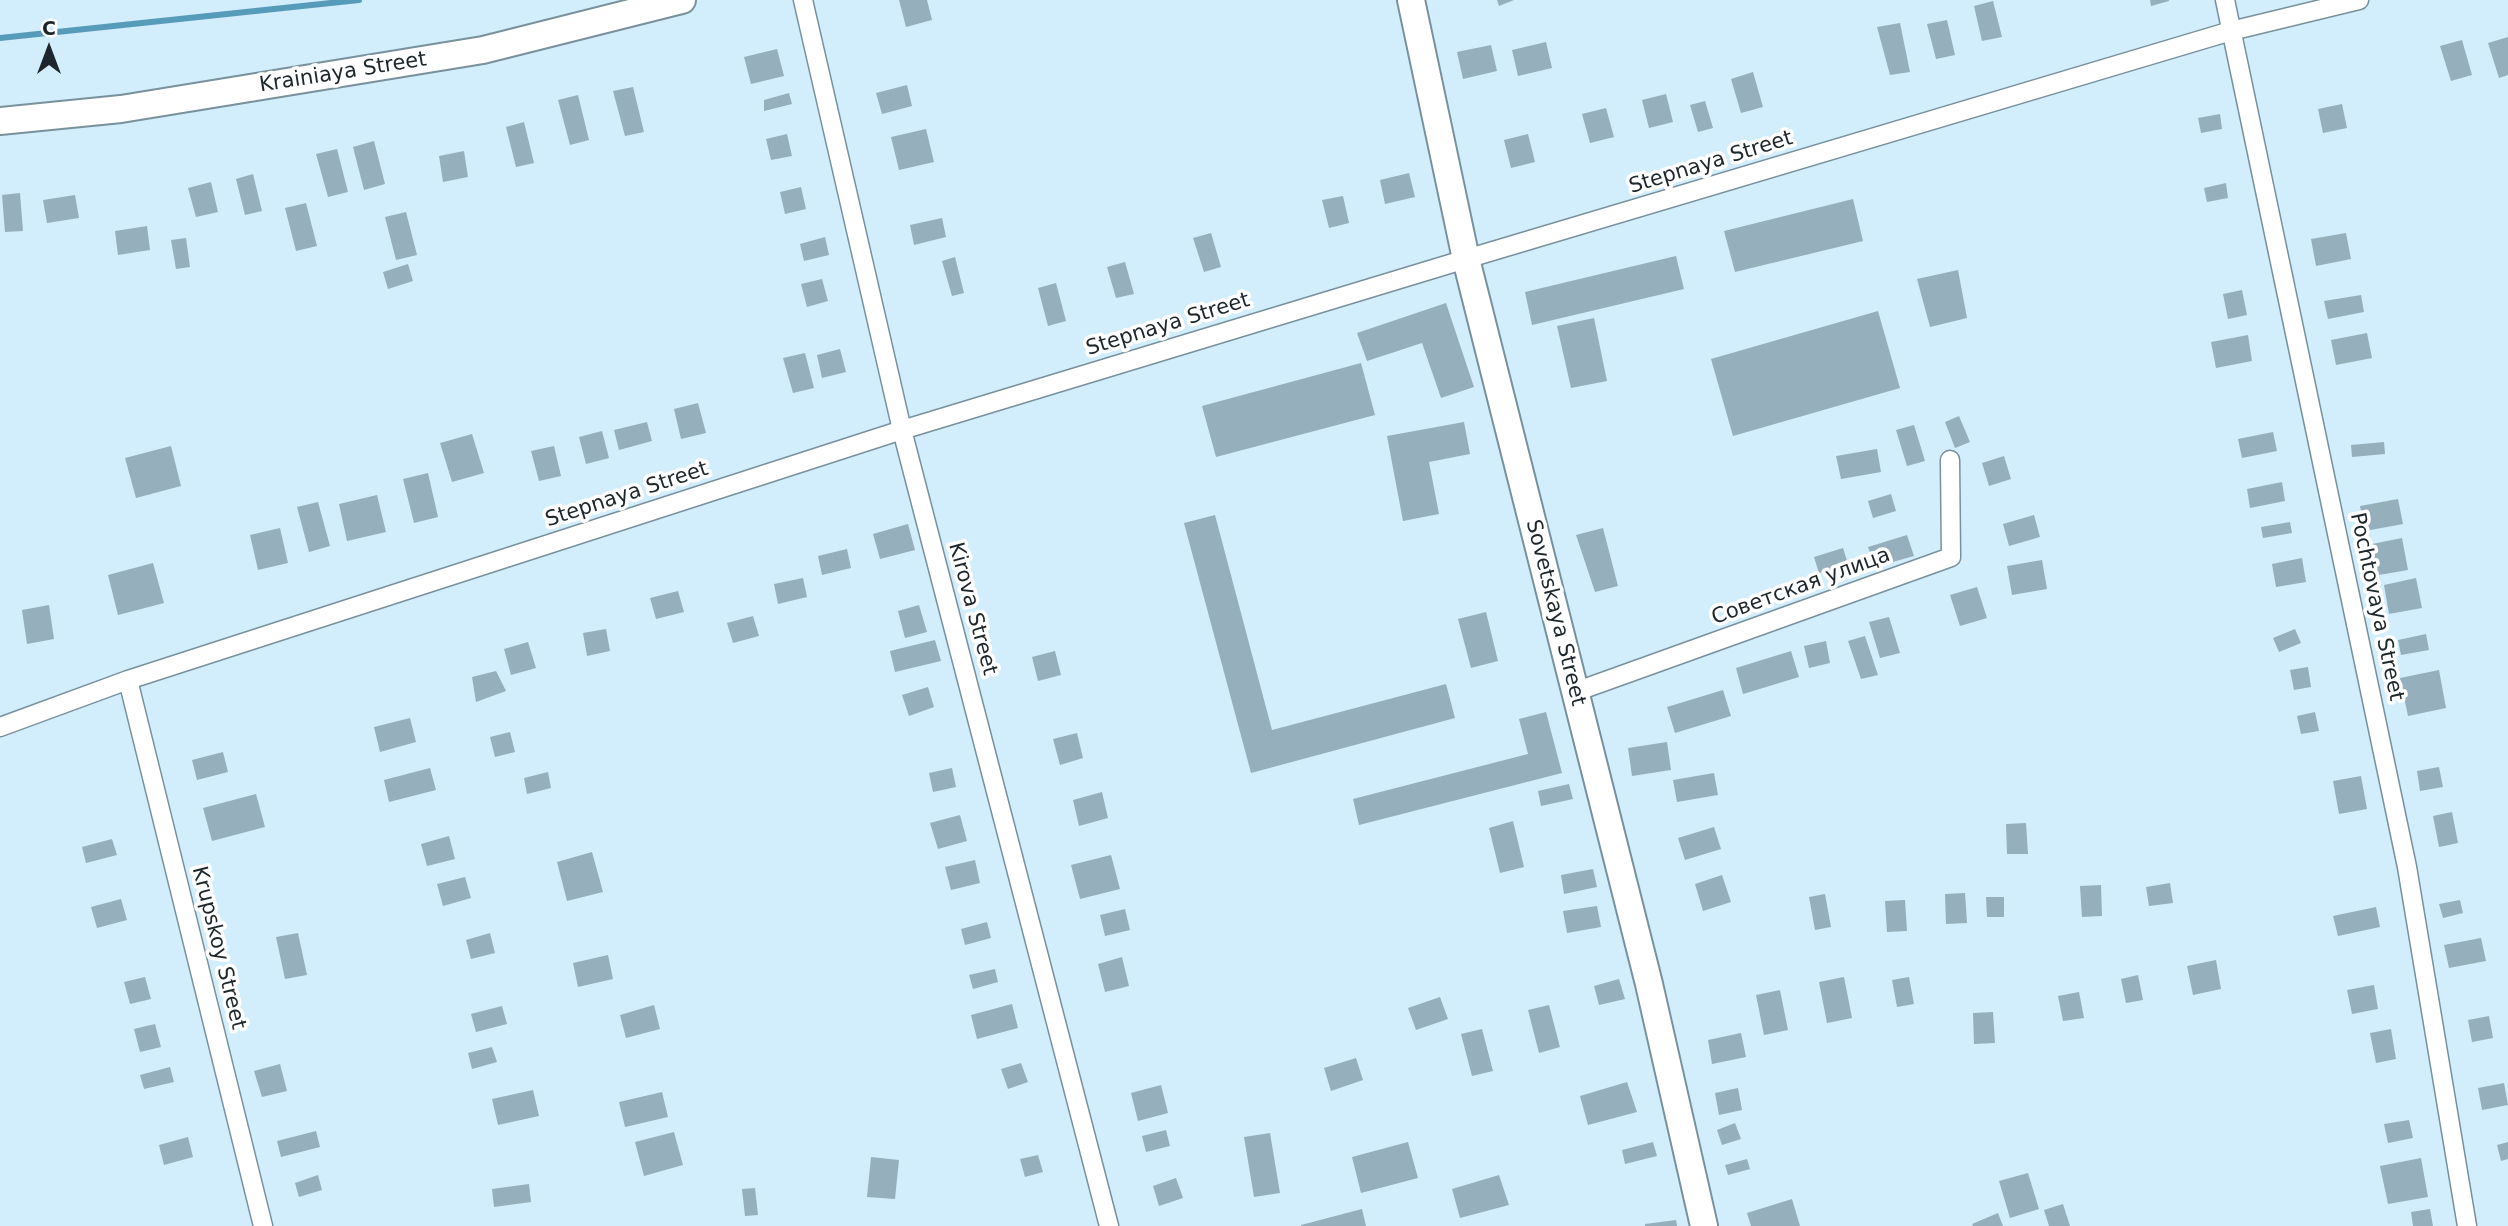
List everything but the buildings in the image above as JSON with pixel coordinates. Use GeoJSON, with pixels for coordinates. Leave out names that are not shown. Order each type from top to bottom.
{"type":"FeatureCollection","features":[{"type":"Feature","properties":{"kind":"street","name":"Krainiaya Street"},"geometry":{"type":"LineString","coordinates":[[0,121],[121,109],[483,50],[682,0]]}},
{"type":"Feature","properties":{"kind":"street","name":"Kirova Street"},"geometry":{"type":"LineString","coordinates":[[803,0],[902,430],[1110,1226]]}},
{"type":"Feature","properties":{"kind":"street","name":"Sovetskaya Street"},"geometry":{"type":"LineString","coordinates":[[1410,0],[1466,258],[1649,984],[1704,1226]]}},
{"type":"Feature","properties":{"kind":"street","name":"Pochtovaya Street"},"geometry":{"type":"LineString","coordinates":[[2225,0],[2407,867],[2467,1226]]}},
{"type":"Feature","properties":{"kind":"street","name":"Stepnaya Street"},"geometry":{"type":"LineString","coordinates":[[0,727],[128,680],[902,430],[1466,258],[2231,31],[2359,0]]}},
{"type":"Feature","properties":{"kind":"street","name":"Советская улица"},"geometry":{"type":"LineString","coordinates":[[1575,692],[1951,557],[1950,460]]}},
{"type":"Feature","properties":{"kind":"street","name":"Krupskoy Street"},"geometry":{"type":"LineString","coordinates":[[128,680],[263,1226]]}},
{"type":"Feature","properties":{"kind":"waterway"},"geometry":{"type":"LineString","coordinates":[[0,38],[359,0]]}}]}
